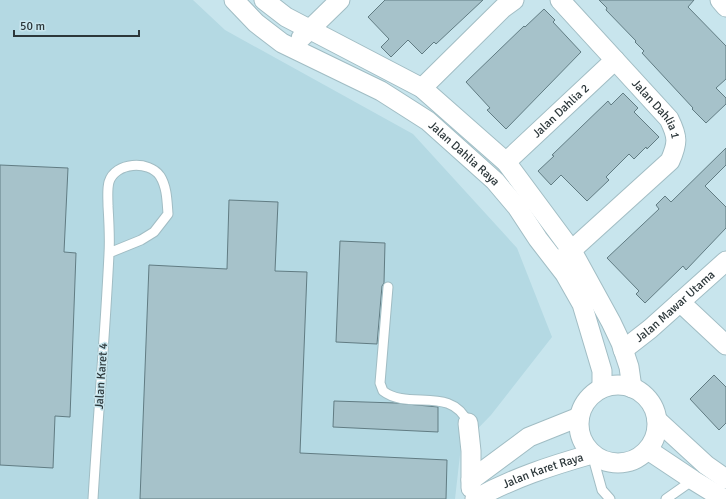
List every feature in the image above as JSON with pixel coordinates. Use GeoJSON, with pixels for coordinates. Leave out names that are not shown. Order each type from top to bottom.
{"type":"FeatureCollection","features":[{"type":"Feature","properties":{"kind":"street","name":"Jalan Dahlia Raya"},"geometry":{"type":"LineString","coordinates":[[234,0],[256,23],[282,43],[381,91],[428,121],[495,181],[517,207],[538,239],[566,274],[582,304],[602,371],[602,388]]}},
{"type":"Feature","properties":{"kind":"street","name":"Jalan Dahlia Raya"},"geometry":{"type":"LineString","coordinates":[[264,0],[286,18],[310,29],[422,88],[506,162],[572,250],[611,322],[629,366],[632,388]]}},
{"type":"Feature","properties":{"kind":"street"},"geometry":{"type":"LineString","coordinates":[[292,48],[340,0]]}},
{"type":"Feature","properties":{"kind":"street"},"geometry":{"type":"LineString","coordinates":[[422,88],[503,8],[514,0]]}},
{"type":"Feature","properties":{"kind":"street","name":"Jalan Dahlia 1"},"geometry":{"type":"LineString","coordinates":[[558,264],[670,161],[676,146],[676,133],[669,119],[560,0]]}},
{"type":"Feature","properties":{"kind":"street"},"geometry":{"type":"LineString","coordinates":[[720,0],[726,7]]}},
{"type":"Feature","properties":{"kind":"street","name":"Jalan Dahlia 2"},"geometry":{"type":"LineString","coordinates":[[506,162],[614,60]]}},
{"type":"Feature","properties":{"kind":"street","name":"Jalan Mawar Utama"},"geometry":{"type":"LineString","coordinates":[[623,350],[726,261]]}},
{"type":"Feature","properties":{"kind":"street"},"geometry":{"type":"LineString","coordinates":[[680,302],[726,345]]}},
{"type":"Feature","properties":{"kind":"street"},"geometry":{"type":"LineString","coordinates":[[617,385],[632,388],[649,400],[654,410],[657,420],[657,430],[654,440],[648,450],[641,457],[631,462],[621,464],[600,460],[585,446],[580,437],[578,427],[582,408],[587,399],[594,392],[602,388],[617,385]]}},
{"type":"Feature","properties":{"kind":"street"},"geometry":{"type":"LineString","coordinates":[[471,480],[529,437],[579,417]]}},
{"type":"Feature","properties":{"kind":"street"},"geometry":{"type":"LineString","coordinates":[[657,420],[706,465],[726,479]]}},
{"type":"Feature","properties":{"kind":"street"},"geometry":{"type":"LineString","coordinates":[[468,423],[471,451],[470,499]]}},
{"type":"Feature","properties":{"kind":"street"},"geometry":{"type":"LineString","coordinates":[[648,450],[724,499]]}},
{"type":"Feature","properties":{"kind":"street","name":"Jalan Karet Raya"},"geometry":{"type":"LineString","coordinates":[[475,499],[491,490],[539,470],[592,454]]}},
{"type":"Feature","properties":{"kind":"lane","name":"Jalan Karet 4"},"geometry":{"type":"LineString","coordinates":[[93,499],[109,253],[109,181],[124,167],[134,165],[148,166],[159,176],[167,193],[168,214],[154,232],[140,240],[109,253]]}},
{"type":"Feature","properties":{"kind":"lane"},"geometry":{"type":"LineString","coordinates":[[388,287],[380,383],[383,391],[394,397],[451,404],[464,415],[468,423]]}},
{"type":"Feature","properties":{"kind":"lane"},"geometry":{"type":"LineString","coordinates":[[592,454],[602,490],[610,499]]}},
{"type":"Feature","properties":{"kind":"lane"},"geometry":{"type":"LineString","coordinates":[[666,499],[693,480]]}},
{"type":"Feature","properties":{"kind":"shaded area"},"geometry":{"type":"Polygon","coordinates":[[[0,0],[193,0],[225,30],[413,134],[517,248],[552,337],[491,415],[461,446],[455,499],[0,499],[0,0]]]}},
{"type":"Feature","properties":{"kind":"building"},"geometry":{"type":"Polygon","coordinates":[[[385,0],[483,0],[436,44],[434,42],[422,54],[408,40],[391,57],[381,47],[389,39],[368,17],[385,0]]]}},
{"type":"Feature","properties":{"kind":"building"},"geometry":{"type":"Polygon","coordinates":[[[599,0],[694,0],[688,7],[726,46],[726,79],[716,88],[726,98],[726,104],[706,123],[642,53],[644,51],[635,42],[636,41],[606,10],[607,8],[599,0]]]}},
{"type":"Feature","properties":{"kind":"building"},"geometry":{"type":"Polygon","coordinates":[[[544,9],[555,20],[553,22],[581,52],[506,129],[487,110],[490,108],[466,82],[524,26],[525,27],[544,9]]]}},
{"type":"Feature","properties":{"kind":"building"},"geometry":{"type":"Polygon","coordinates":[[[623,93],[638,108],[634,112],[659,137],[634,159],[629,154],[606,177],[609,180],[587,201],[561,175],[551,185],[538,171],[554,156],[552,155],[608,101],[611,105],[623,93]]]}},
{"type":"Feature","properties":{"kind":"building"},"geometry":{"type":"Polygon","coordinates":[[[726,148],[726,165],[705,186],[726,207],[726,228],[686,270],[683,266],[645,303],[636,294],[639,291],[607,258],[659,209],[656,205],[665,196],[671,202],[726,148]]]}},
{"type":"Feature","properties":{"kind":"building"},"geometry":{"type":"Polygon","coordinates":[[[0,165],[68,168],[64,252],[76,253],[70,417],[55,416],[53,468],[0,465],[0,165]]]}},
{"type":"Feature","properties":{"kind":"building"},"geometry":{"type":"Polygon","coordinates":[[[229,200],[278,202],[275,271],[307,272],[300,453],[447,460],[446,499],[140,499],[149,265],[227,269],[229,200]]]}},
{"type":"Feature","properties":{"kind":"building"},"geometry":{"type":"Polygon","coordinates":[[[340,241],[385,243],[384,283],[382,286],[377,344],[336,342],[340,241]]]}},
{"type":"Feature","properties":{"kind":"building"},"geometry":{"type":"Polygon","coordinates":[[[714,375],[726,387],[726,423],[719,430],[690,399],[714,375]]]}},
{"type":"Feature","properties":{"kind":"building"},"geometry":{"type":"Polygon","coordinates":[[[334,401],[396,403],[438,407],[438,432],[333,427],[334,401]]]}}]}
